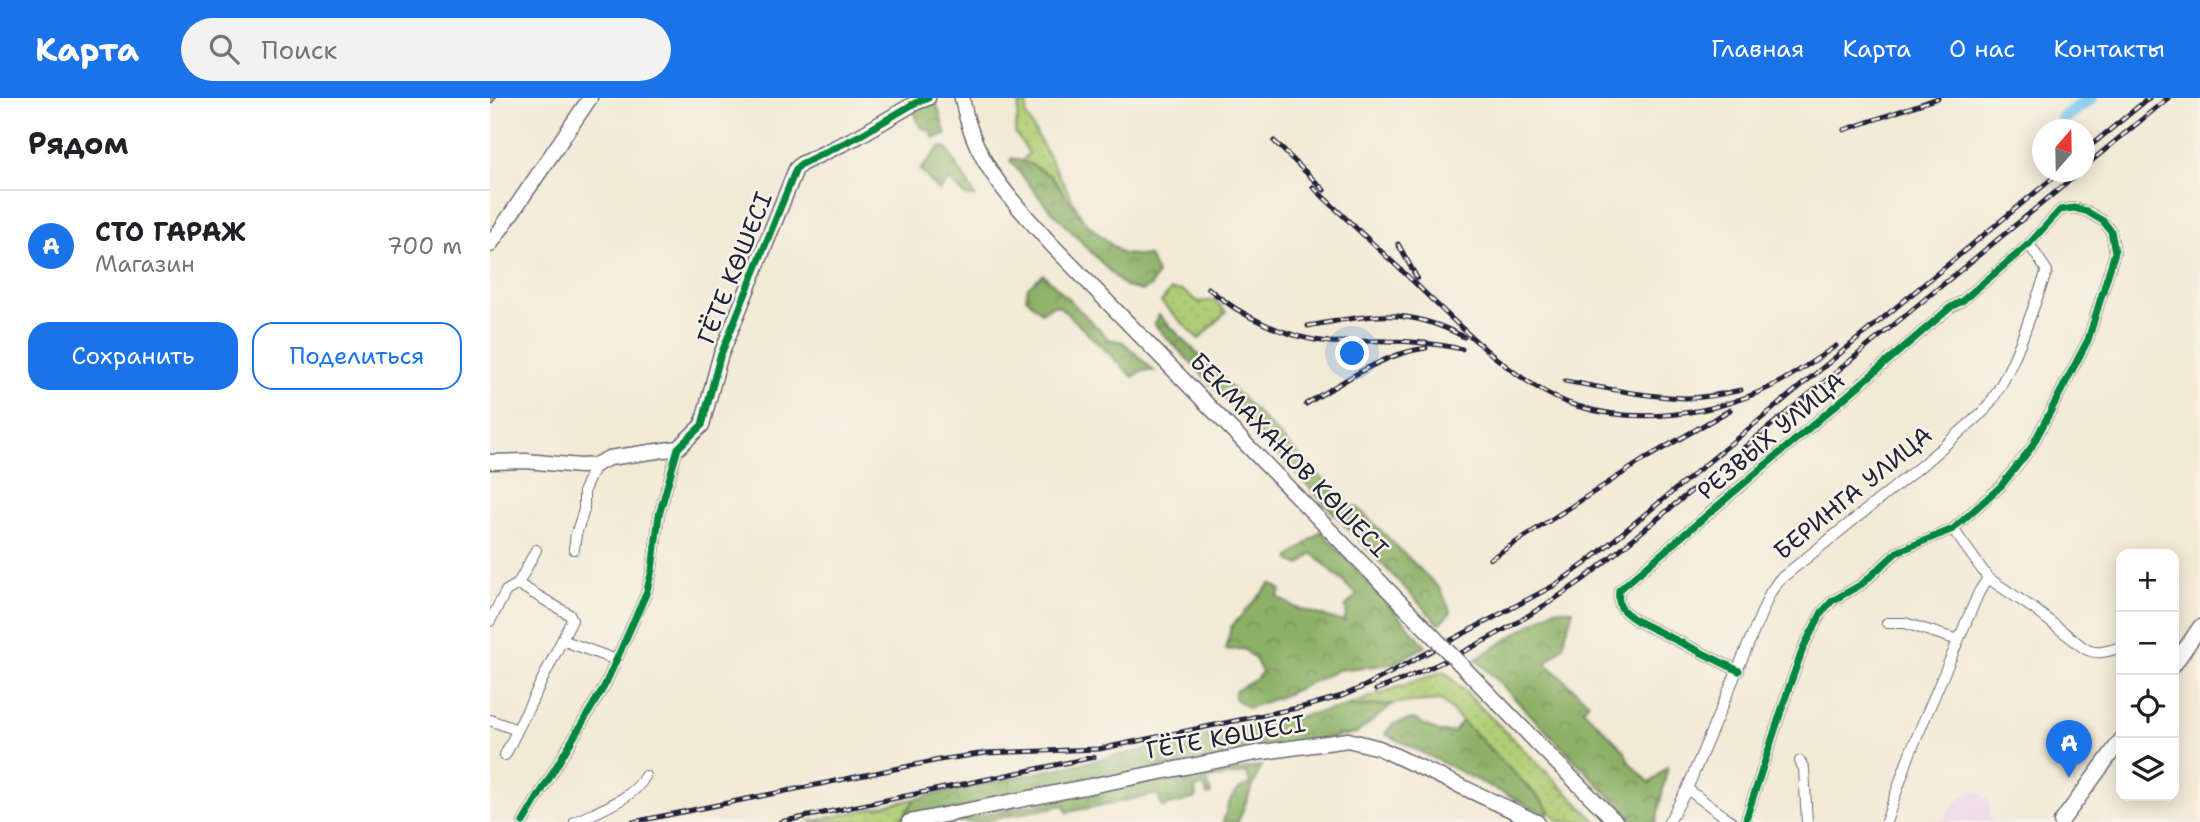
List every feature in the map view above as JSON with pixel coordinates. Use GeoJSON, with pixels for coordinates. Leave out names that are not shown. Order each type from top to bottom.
{"type":"FeatureCollection","features":[{"type":"Feature","properties":{"kind":"main road"},"geometry":{"type":"LineString","coordinates":[[490,245],[590,98]]}},
{"type":"Feature","properties":{"kind":"main road","name":"ГЁТЕ КӨШЕСІ"},"geometry":{"type":"LineString","coordinates":[[678,448],[702,425],[720,357],[796,169],[928,98]]}},
{"type":"Feature","properties":{"kind":"main road","name":"БЕКМАХАНОВ КӨШЕСІ"},"geometry":{"type":"LineString","coordinates":[[962,98],[975,145],[1005,192],[1051,244],[1616,822]]}},
{"type":"Feature","properties":{"kind":"main road"},"geometry":{"type":"LineString","coordinates":[[490,462],[595,465],[609,458],[678,448]]}},
{"type":"Feature","properties":{"kind":"main road"},"geometry":{"type":"LineString","coordinates":[[2179,658],[2200,627]]}},
{"type":"Feature","properties":{"kind":"main road","name":"ГЁТЕ КӨШЕСІ"},"geometry":{"type":"LineString","coordinates":[[909,822],[1256,753],[1348,740],[1379,748],[1537,822]]}},
{"type":"Feature","properties":{"kind":"main road"},"geometry":{"type":"LineString","coordinates":[[2061,822],[2116,747]]}},
{"type":"Feature","properties":{"kind":"street","name":"РЕЗВЫХ УЛИЦА"},"geometry":{"type":"LineString","coordinates":[[1738,671],[1622,611],[1618,601],[1619,590],[2029,244],[2060,210],[2074,208],[2086,211],[2103,221],[2111,231],[2115,252],[2088,340],[2031,448],[2001,485],[1953,529]]}},
{"type":"Feature","properties":{"kind":"street","name":"БЕРИНГА УЛИЦА"},"geometry":{"type":"LineString","coordinates":[[1669,822],[1687,789],[1770,593],[1779,580],[1922,466],[1984,411],[1991,401],[2008,369],[2048,271],[2029,244]]}},
{"type":"Feature","properties":{"kind":"street","name":"ГЁТЕ КӨШЕСІ"},"geometry":{"type":"LineString","coordinates":[[523,822],[605,685],[646,594],[659,515],[678,448]]}},
{"type":"Feature","properties":{"kind":"street"},"geometry":{"type":"LineString","coordinates":[[574,549],[584,510],[584,489],[595,465]]}},
{"type":"Feature","properties":{"kind":"street"},"geometry":{"type":"LineString","coordinates":[[1738,822],[1745,822],[1788,687],[1804,646],[1822,612],[1832,601],[1862,584],[1897,552],[1953,529],[1988,578],[2092,653],[2116,648]]}},
{"type":"Feature","properties":{"kind":"street"},"geometry":{"type":"LineString","coordinates":[[490,621],[506,591],[518,584],[536,550]]}},
{"type":"Feature","properties":{"kind":"street"},"geometry":{"type":"LineString","coordinates":[[1886,822],[1910,753],[1979,592],[1988,578]]}},
{"type":"Feature","properties":{"kind":"street"},"geometry":{"type":"LineString","coordinates":[[505,755],[572,620],[570,615],[518,584]]}},
{"type":"Feature","properties":{"kind":"street"},"geometry":{"type":"LineString","coordinates":[[1887,623],[1905,623],[1958,640]]}},
{"type":"Feature","properties":{"kind":"street"},"geometry":{"type":"LineString","coordinates":[[562,640],[616,660]]}},
{"type":"Feature","properties":{"kind":"street"},"geometry":{"type":"LineString","coordinates":[[490,720],[517,730]]}},
{"type":"Feature","properties":{"kind":"street"},"geometry":{"type":"LineString","coordinates":[[1800,761],[1804,769],[1807,822]]}},
{"type":"Feature","properties":{"kind":"street"},"geometry":{"type":"LineString","coordinates":[[575,822],[629,796],[641,785],[645,776]]}},
{"type":"Feature","properties":{"kind":"street"},"geometry":{"type":"LineString","coordinates":[[1687,789],[1732,822]]}},
{"type":"Feature","properties":{"kind":"shaded area"},"geometry":{"type":"Polygon","coordinates":[[[1978,792],[1989,800],[1990,817],[1994,822],[1940,822],[1961,797],[1978,792]]]}},
{"type":"Feature","properties":{"kind":"green space"},"geometry":{"type":"Polygon","coordinates":[[[935,98],[946,135],[934,138],[930,131],[920,127],[913,108],[935,98]]]}},
{"type":"Feature","properties":{"kind":"green space"},"geometry":{"type":"Polygon","coordinates":[[[1027,102],[1026,115],[1084,221],[1051,176],[1022,161],[1029,153],[1015,133],[1019,106],[1027,102]]]}},
{"type":"Feature","properties":{"kind":"green space"},"geometry":{"type":"Polygon","coordinates":[[[940,147],[946,148],[975,197],[965,196],[950,180],[939,191],[920,170],[940,147]]]}},
{"type":"Feature","properties":{"kind":"green space"},"geometry":{"type":"Polygon","coordinates":[[[1012,158],[1051,176],[1084,221],[1122,254],[1149,256],[1157,274],[1151,286],[1142,291],[1120,282],[1045,204],[1010,161],[1012,158]]]}},
{"type":"Feature","properties":{"kind":"green space"},"geometry":{"type":"Polygon","coordinates":[[[1043,274],[1109,339],[1123,342],[1154,371],[1142,371],[1133,377],[1059,306],[1052,306],[1042,313],[1026,298],[1028,287],[1043,274]]]}},
{"type":"Feature","properties":{"kind":"green space"},"geometry":{"type":"Polygon","coordinates":[[[1171,290],[1183,291],[1199,302],[1215,300],[1226,312],[1199,339],[1161,302],[1171,290]]]}},
{"type":"Feature","properties":{"kind":"green space"},"geometry":{"type":"Polygon","coordinates":[[[1159,315],[1350,506],[1358,508],[1440,589],[1451,612],[1439,624],[1154,324],[1159,315]]]}},
{"type":"Feature","properties":{"kind":"green space"},"geometry":{"type":"Polygon","coordinates":[[[1321,531],[1426,646],[1393,664],[1338,670],[1282,696],[1248,708],[1235,699],[1235,691],[1256,679],[1262,672],[1255,659],[1244,649],[1225,650],[1231,627],[1271,583],[1281,590],[1278,597],[1294,607],[1344,622],[1347,611],[1345,607],[1357,595],[1312,553],[1300,565],[1289,558],[1321,531]]]}},
{"type":"Feature","properties":{"kind":"green space"},"geometry":{"type":"Polygon","coordinates":[[[1555,609],[1573,610],[1562,648],[1546,663],[1589,703],[1583,709],[1624,750],[1629,762],[1650,783],[1668,766],[1656,822],[1635,822],[1476,659],[1555,609]]]}},
{"type":"Feature","properties":{"kind":"green space"},"geometry":{"type":"Polygon","coordinates":[[[1444,671],[1597,822],[1557,821],[1543,802],[1441,700],[1343,707],[1444,671]]]}},
{"type":"Feature","properties":{"kind":"green space"},"geometry":{"type":"Polygon","coordinates":[[[1392,705],[1357,733],[901,821],[915,799],[1343,707],[1392,705]]]}},
{"type":"Feature","properties":{"kind":"green space"},"geometry":{"type":"Polygon","coordinates":[[[1413,719],[1439,732],[1454,732],[1462,721],[1543,802],[1549,811],[1547,815],[1385,734],[1393,724],[1413,719]]]}},
{"type":"Feature","properties":{"kind":"green space"},"geometry":{"type":"Polygon","coordinates":[[[1261,766],[1238,822],[1223,822],[1231,798],[1238,790],[1250,784],[1247,773],[1209,779],[1211,794],[1207,795],[1204,786],[1195,788],[1196,798],[1162,807],[1158,794],[1067,812],[1064,805],[980,822],[947,822],[1185,774],[1188,783],[1205,780],[1207,776],[1261,766]]]}},
{"type":"Feature","properties":{"kind":"green space"},"geometry":{"type":"Polygon","coordinates":[[[915,799],[901,821],[809,822],[915,799]]]}},
{"type":"Feature","properties":{"kind":"waterway"},"geometry":{"type":"LineString","coordinates":[[2063,118],[2091,98]]}},
{"type":"Feature","properties":{"kind":"railway"},"geometry":{"type":"LineString","coordinates":[[490,102],[493,98]]}},
{"type":"Feature","properties":{"kind":"railway"},"geometry":{"type":"LineString","coordinates":[[1844,130],[1938,98]]}},
{"type":"Feature","properties":{"kind":"railway"},"geometry":{"type":"LineString","coordinates":[[2095,142],[2149,98]]}},
{"type":"Feature","properties":{"kind":"railway"},"geometry":{"type":"LineString","coordinates":[[2095,158],[2168,98]]}},
{"type":"Feature","properties":{"kind":"railway"},"geometry":{"type":"LineString","coordinates":[[1274,141],[1324,190]]}},
{"type":"Feature","properties":{"kind":"railway"},"geometry":{"type":"LineString","coordinates":[[633,822],[939,760],[986,753],[1099,749],[1307,706],[1365,686],[1555,585],[1586,563],[2048,182]]}},
{"type":"Feature","properties":{"kind":"railway"},"geometry":{"type":"LineString","coordinates":[[1376,690],[1484,641],[1535,612],[1584,579],[2068,182]]}},
{"type":"Feature","properties":{"kind":"railway"},"geometry":{"type":"LineString","coordinates":[[1313,187],[1492,354],[1534,386],[1577,406],[1601,412],[1649,416],[1698,411],[1768,388],[1836,346]]}},
{"type":"Feature","properties":{"kind":"railway"},"geometry":{"type":"LineString","coordinates":[[1398,244],[1417,278]]}},
{"type":"Feature","properties":{"kind":"railway"},"geometry":{"type":"LineString","coordinates":[[1208,288],[1234,308],[1264,324],[1296,336],[1329,342],[1407,342],[1462,349]]}},
{"type":"Feature","properties":{"kind":"railway"},"geometry":{"type":"LineString","coordinates":[[1308,326],[1369,316],[1406,317],[1443,327],[1464,337]]}},
{"type":"Feature","properties":{"kind":"railway"},"geometry":{"type":"LineString","coordinates":[[1306,404],[1378,363],[1426,348]]}},
{"type":"Feature","properties":{"kind":"railway"},"geometry":{"type":"LineString","coordinates":[[1565,381],[1626,392],[1686,398],[1741,390]]}},
{"type":"Feature","properties":{"kind":"railway"},"geometry":{"type":"LineString","coordinates":[[1490,559],[1648,457],[1730,410]]}},
{"type":"Feature","properties":{"kind":"railway"},"geometry":{"type":"LineString","coordinates":[[780,822],[1094,757]]}},
{"type":"Feature","properties":{"kind":"cycle path"},"geometry":{"type":"LineString","coordinates":[[523,822],[605,685],[646,594],[659,515],[678,448],[702,425],[720,357],[796,169],[928,98]]}},
{"type":"Feature","properties":{"kind":"cycle path"},"geometry":{"type":"LineString","coordinates":[[1739,671],[1628,615],[1619,601],[1619,590],[1951,307],[1962,301],[2029,244],[2060,210],[2074,208],[2086,211],[2103,221],[2111,231],[2115,252],[2088,340],[2031,448],[2001,486],[1953,529],[1897,552],[1862,584],[1832,601],[1822,612],[1804,646],[1745,822]]}},
{"type":"Feature","properties":{"kind":"place","name":"СТО ГАРАЖ"},"geometry":{"type":"Point","coordinates":[2069,778]}}]}
